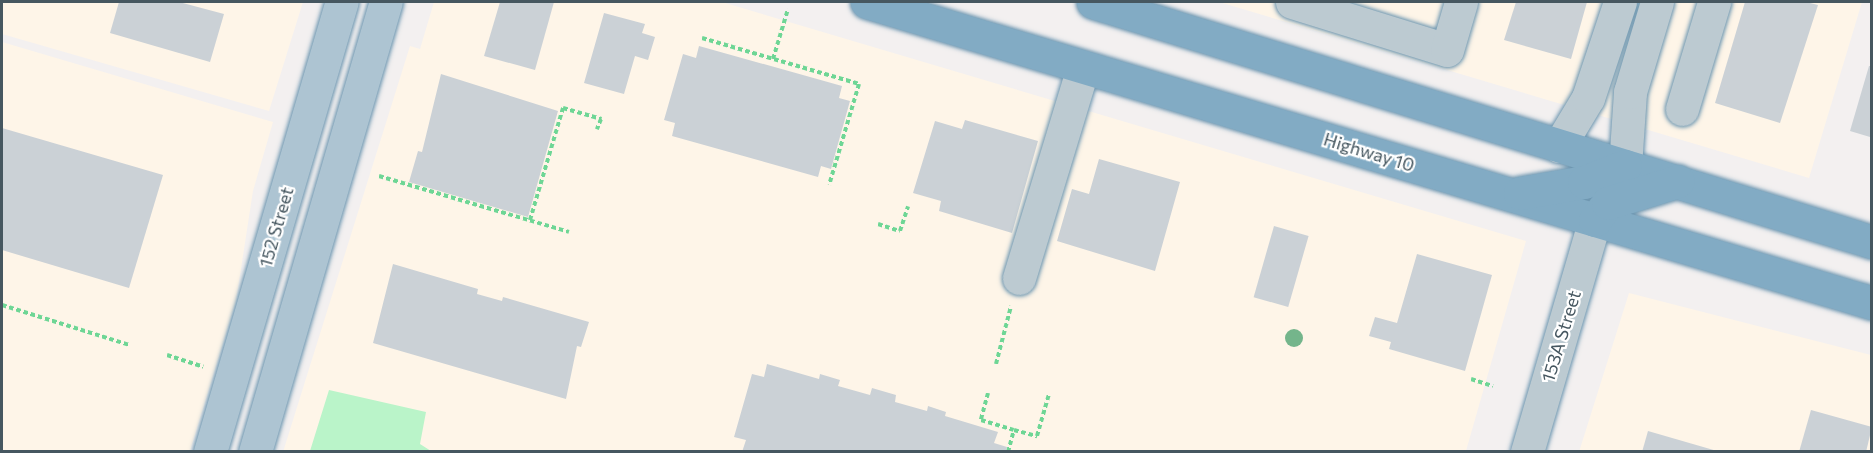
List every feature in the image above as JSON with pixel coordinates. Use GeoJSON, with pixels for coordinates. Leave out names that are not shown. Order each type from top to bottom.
{"type":"FeatureCollection","features":[{"type":"Feature","properties":{"kind":"highway","name":"Highway 10"},"geometry":{"type":"LineString","coordinates":[[867,2],[1872,303]]}},
{"type":"Feature","properties":{"kind":"highway"},"geometry":{"type":"LineString","coordinates":[[1093,2],[1872,242]]}},
{"type":"Feature","properties":{"kind":"highway"},"geometry":{"type":"LineString","coordinates":[[1511,195],[1584,182],[1625,166]]}},
{"type":"Feature","properties":{"kind":"highway"},"geometry":{"type":"LineString","coordinates":[[1595,220],[1608,203],[1678,181]]}},
{"type":"Feature","properties":{"kind":"main road","name":"152 Street"},"geometry":{"type":"LineString","coordinates":[[210,452],[342,2]]}},
{"type":"Feature","properties":{"kind":"main road"},"geometry":{"type":"LineString","coordinates":[[255,452],[386,2]]}},
{"type":"Feature","properties":{"kind":"street"},"geometry":{"type":"LineString","coordinates":[[1292,2],[1447,50],[1461,2]]}},
{"type":"Feature","properties":{"kind":"street"},"geometry":{"type":"LineString","coordinates":[[1559,146],[1588,98],[1620,2]]}},
{"type":"Feature","properties":{"kind":"street"},"geometry":{"type":"LineString","coordinates":[[1625,166],[1630,92],[1657,2]]}},
{"type":"Feature","properties":{"kind":"street"},"geometry":{"type":"LineString","coordinates":[[1682,109],[1714,2]]}},
{"type":"Feature","properties":{"kind":"street"},"geometry":{"type":"LineString","coordinates":[[1015,290],[1083,68]]}},
{"type":"Feature","properties":{"kind":"street","name":"153A Street"},"geometry":{"type":"LineString","coordinates":[[1527,452],[1595,220]]}},
{"type":"Feature","properties":{"kind":"path"},"geometry":{"type":"LineString","coordinates":[[773,58],[788,9]]}},
{"type":"Feature","properties":{"kind":"path"},"geometry":{"type":"LineString","coordinates":[[702,38],[859,84],[829,185]]}},
{"type":"Feature","properties":{"kind":"path"},"geometry":{"type":"LineString","coordinates":[[530,220],[563,108],[600,119],[597,129]]}},
{"type":"Feature","properties":{"kind":"path"},"geometry":{"type":"LineString","coordinates":[[379,176],[569,232]]}},
{"type":"Feature","properties":{"kind":"path"},"geometry":{"type":"LineString","coordinates":[[878,224],[900,231],[908,206]]}},
{"type":"Feature","properties":{"kind":"path"},"geometry":{"type":"LineString","coordinates":[[996,364],[1015,290]]}},
{"type":"Feature","properties":{"kind":"path"},"geometry":{"type":"LineString","coordinates":[[2,305],[130,345]]}},
{"type":"Feature","properties":{"kind":"path"},"geometry":{"type":"LineString","coordinates":[[167,355],[204,367]]}},
{"type":"Feature","properties":{"kind":"path"},"geometry":{"type":"LineString","coordinates":[[1471,379],[1493,386]]}},
{"type":"Feature","properties":{"kind":"path"},"geometry":{"type":"LineString","coordinates":[[988,393],[981,420],[1037,436],[1049,394]]}},
{"type":"Feature","properties":{"kind":"path"},"geometry":{"type":"LineString","coordinates":[[1008,452],[1014,430]]}},
{"type":"Feature","properties":{"kind":"shaded area"},"geometry":{"type":"Polygon","coordinates":[[[2,2],[303,2],[269,111],[2,34],[2,2]]]}},
{"type":"Feature","properties":{"kind":"shaded area"},"geometry":{"type":"Polygon","coordinates":[[[434,2],[722,2],[1526,241],[1466,451],[283,452],[410,46],[420,49],[434,2]]]}},
{"type":"Feature","properties":{"kind":"shaded area"},"geometry":{"type":"Polygon","coordinates":[[[1219,2],[1862,2],[1809,178],[1219,2]]]}},
{"type":"Feature","properties":{"kind":"shaded area"},"geometry":{"type":"Polygon","coordinates":[[[2,42],[273,122],[253,191],[236,301],[190,451],[2,451],[2,42]]]}},
{"type":"Feature","properties":{"kind":"shaded area"},"geometry":{"type":"Polygon","coordinates":[[[1629,293],[1871,355],[1871,451],[1579,452],[1629,293]]]}},
{"type":"Feature","properties":{"kind":"green space"},"geometry":{"type":"Polygon","coordinates":[[[329,390],[426,412],[420,444],[431,451],[310,451],[329,390]]]}},
{"type":"Feature","properties":{"kind":"building"},"geometry":{"type":"Polygon","coordinates":[[[119,2],[179,2],[224,14],[210,62],[110,33],[119,2]]]}},
{"type":"Feature","properties":{"kind":"building"},"geometry":{"type":"Polygon","coordinates":[[[500,2],[554,2],[535,70],[484,56],[500,2]]]}},
{"type":"Feature","properties":{"kind":"building"},"geometry":{"type":"Polygon","coordinates":[[[1516,2],[1587,2],[1571,59],[1504,40],[1516,2]]]}},
{"type":"Feature","properties":{"kind":"building"},"geometry":{"type":"Polygon","coordinates":[[[1745,2],[1806,2],[1818,5],[1780,123],[1715,103],[1745,2]]]}},
{"type":"Feature","properties":{"kind":"building"},"geometry":{"type":"Polygon","coordinates":[[[604,13],[645,24],[642,33],[655,37],[648,60],[635,56],[624,94],[584,83],[604,13]]]}},
{"type":"Feature","properties":{"kind":"building"},"geometry":{"type":"Polygon","coordinates":[[[699,46],[842,86],[839,98],[850,101],[831,169],[821,166],[818,177],[672,136],[675,123],[664,120],[683,54],[696,58],[699,46]]]}},
{"type":"Feature","properties":{"kind":"building"},"geometry":{"type":"Polygon","coordinates":[[[1869,66],[1872,66],[1870,137],[1850,131],[1869,66]]]}},
{"type":"Feature","properties":{"kind":"building"},"geometry":{"type":"Polygon","coordinates":[[[441,74],[558,111],[528,217],[409,182],[418,151],[422,152],[441,74]]]}},
{"type":"Feature","properties":{"kind":"building"},"geometry":{"type":"Polygon","coordinates":[[[965,120],[1038,141],[1012,233],[939,211],[941,201],[913,193],[935,121],[962,129],[965,120]]]}},
{"type":"Feature","properties":{"kind":"building"},"geometry":{"type":"Polygon","coordinates":[[[2,128],[163,175],[129,288],[2,250],[2,128]]]}},
{"type":"Feature","properties":{"kind":"building"},"geometry":{"type":"Polygon","coordinates":[[[1099,159],[1180,182],[1155,271],[1057,241],[1072,189],[1089,194],[1099,159]]]}},
{"type":"Feature","properties":{"kind":"building"},"geometry":{"type":"Polygon","coordinates":[[[1274,226],[1309,236],[1288,307],[1254,297],[1274,226]]]}},
{"type":"Feature","properties":{"kind":"building"},"geometry":{"type":"Polygon","coordinates":[[[1417,254],[1492,275],[1465,371],[1389,349],[1391,342],[1369,336],[1375,317],[1397,323],[1417,254]]]}},
{"type":"Feature","properties":{"kind":"building"},"geometry":{"type":"Polygon","coordinates":[[[393,264],[478,289],[477,294],[502,301],[503,297],[589,322],[581,347],[577,346],[566,399],[373,343],[393,264]]]}},
{"type":"Feature","properties":{"kind":"building"},"geometry":{"type":"Polygon","coordinates":[[[767,364],[819,379],[820,374],[840,380],[838,386],[870,395],[872,388],[896,395],[895,402],[927,411],[928,406],[946,412],[945,416],[998,432],[994,443],[1007,447],[1006,452],[742,452],[746,440],[734,437],[752,374],[764,377],[767,364]]]}},
{"type":"Feature","properties":{"kind":"building"},"geometry":{"type":"Polygon","coordinates":[[[1811,410],[1872,427],[1866,452],[1799,452],[1811,410]]]}},
{"type":"Feature","properties":{"kind":"building"},"geometry":{"type":"Polygon","coordinates":[[[1648,431],[1717,451],[1717,452],[1642,452],[1648,431]]]}}]}
